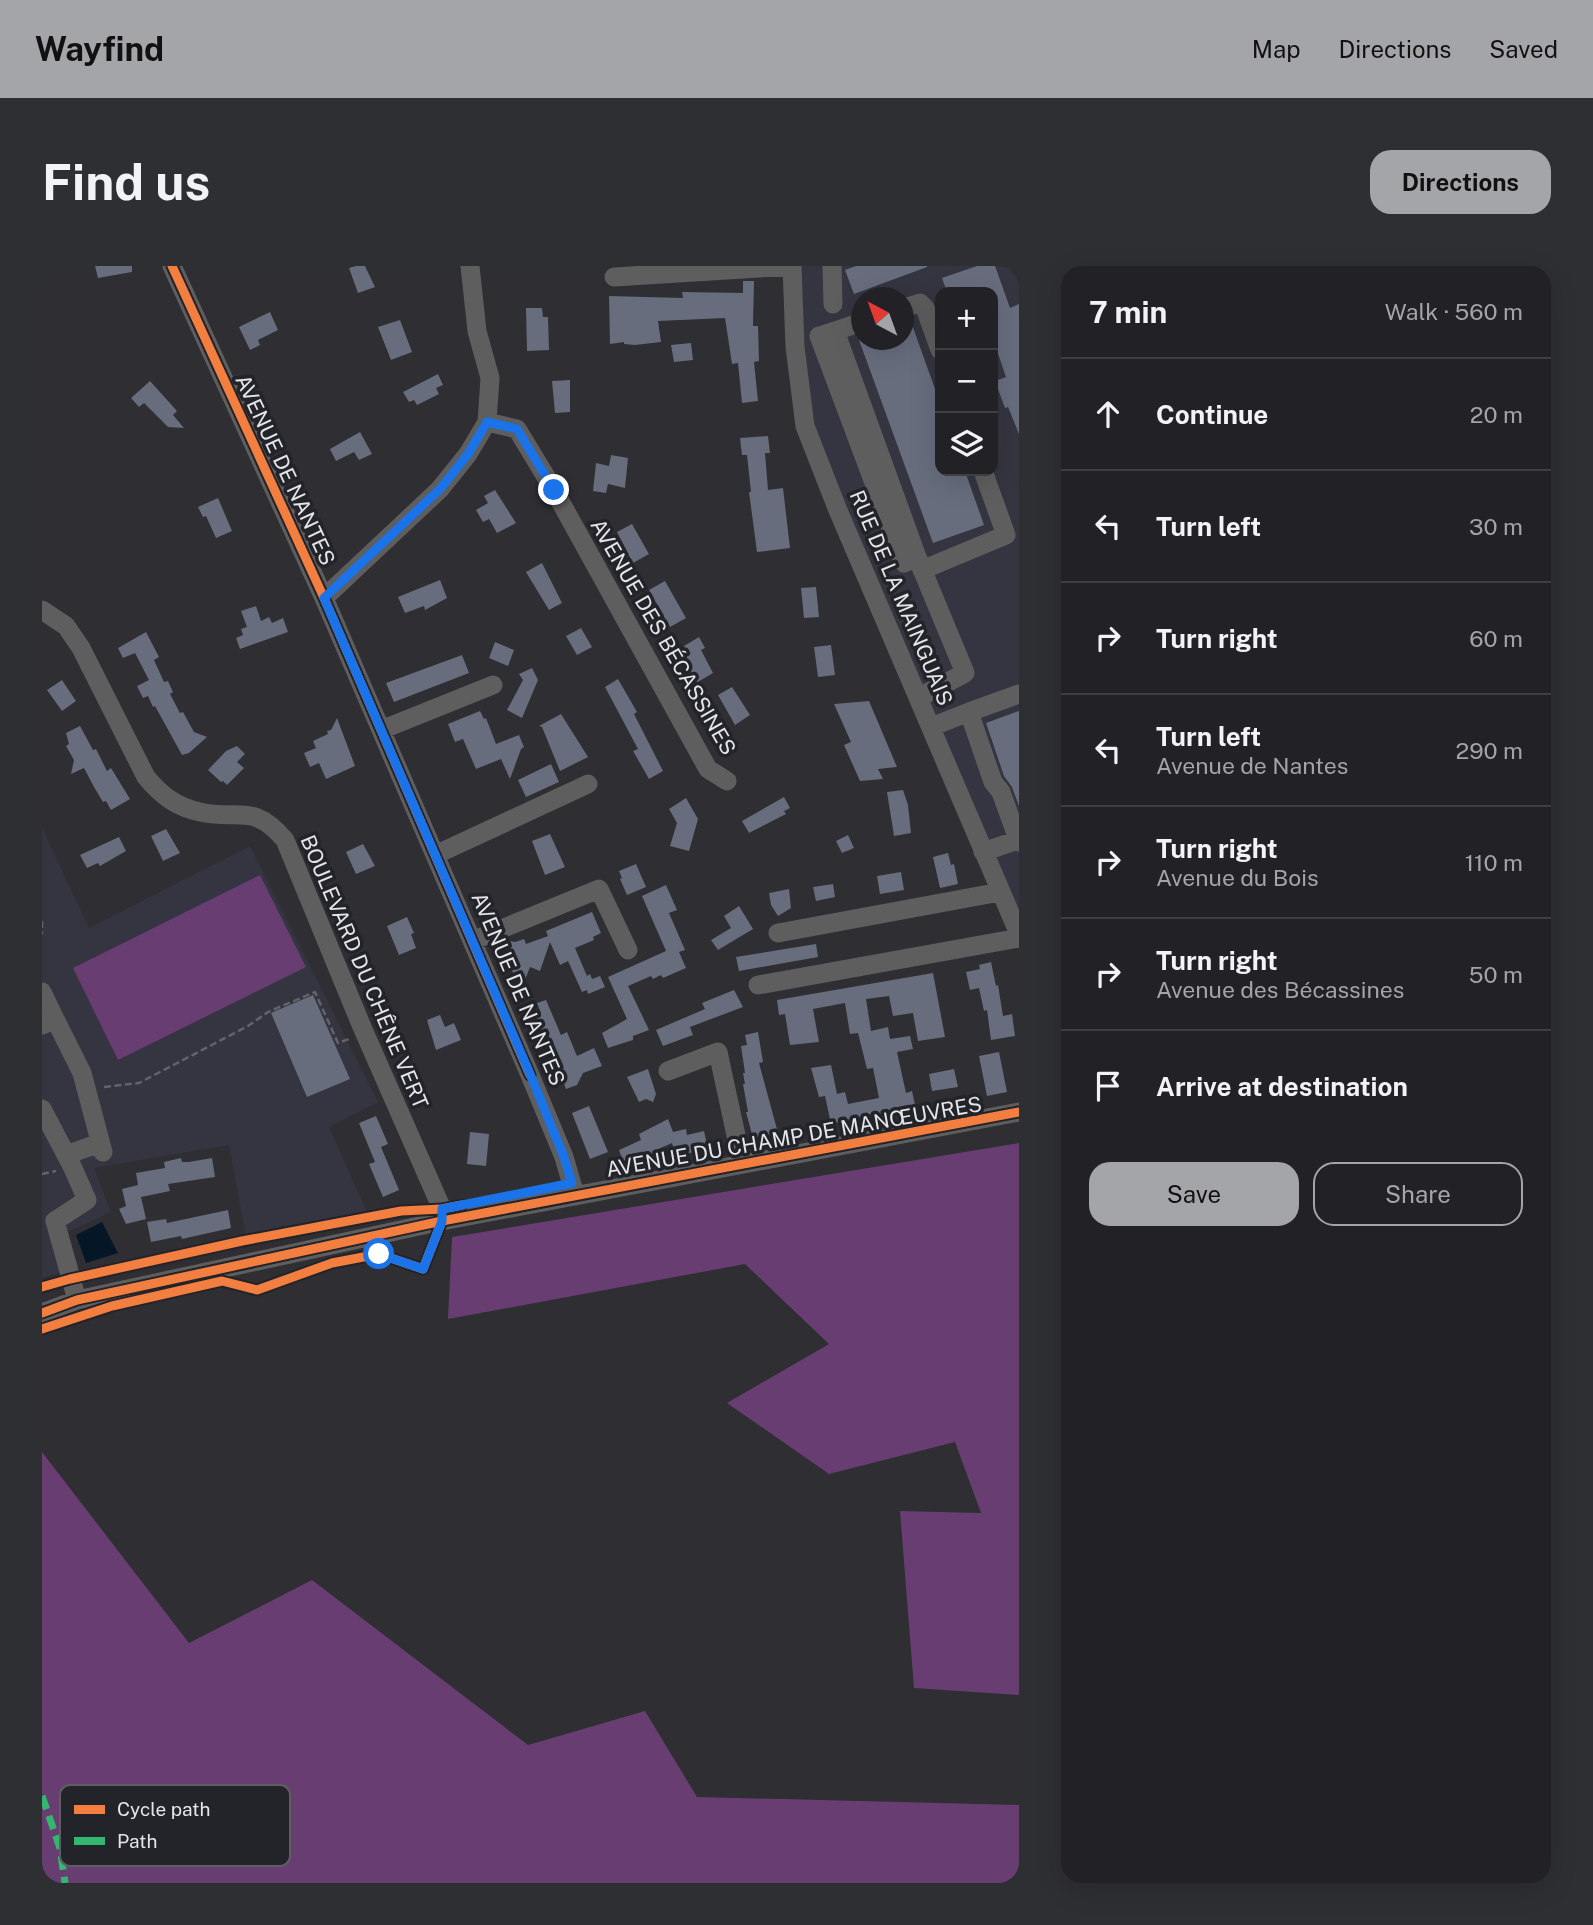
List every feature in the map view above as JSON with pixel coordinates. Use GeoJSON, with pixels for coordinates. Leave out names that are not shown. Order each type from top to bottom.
{"type":"FeatureCollection","features":[{"type":"Feature","properties":{"kind":"street","name":"AVENUE DE NANTES"},"geometry":{"type":"LineString","coordinates":[[172,266],[324,598],[560,1145],[575,1195]]}},
{"type":"Feature","properties":{"kind":"street"},"geometry":{"type":"LineString","coordinates":[[324,598],[440,489],[468,454],[487,422],[490,378],[477,331],[471,266]]}},
{"type":"Feature","properties":{"kind":"street"},"geometry":{"type":"LineString","coordinates":[[614,277],[792,266]]}},
{"type":"Feature","properties":{"kind":"street","name":"RUE DE LA MAINGUAIS"},"geometry":{"type":"LineString","coordinates":[[792,266],[794,341],[805,426],[837,508],[1019,936]]}},
{"type":"Feature","properties":{"kind":"street"},"geometry":{"type":"LineString","coordinates":[[832,266],[833,304]]}},
{"type":"Feature","properties":{"kind":"street"},"geometry":{"type":"LineString","coordinates":[[914,305],[920,303],[926,308],[935,335]]}},
{"type":"Feature","properties":{"kind":"street"},"geometry":{"type":"LineString","coordinates":[[794,341],[851,326]]}},
{"type":"Feature","properties":{"kind":"street"},"geometry":{"type":"LineString","coordinates":[[827,334],[965,673],[918,698]]}},
{"type":"Feature","properties":{"kind":"street","name":"AVENUE DES BÉCASSINES"},"geometry":{"type":"LineString","coordinates":[[487,422],[517,429],[554,490],[708,769],[727,780]]}},
{"type":"Feature","properties":{"kind":"street"},"geometry":{"type":"LineString","coordinates":[[920,563],[1006,535],[985,476]]}},
{"type":"Feature","properties":{"kind":"street","name":"BOULEVARD DU CHÊNE VERT"},"geometry":{"type":"LineString","coordinates":[[42,611],[66,626],[81,648],[146,777],[162,795],[178,805],[202,813],[258,817],[274,827],[285,840],[442,1209],[442,1221]]}},
{"type":"Feature","properties":{"kind":"street"},"geometry":{"type":"LineString","coordinates":[[381,730],[493,685]]}},
{"type":"Feature","properties":{"kind":"street"},"geometry":{"type":"LineString","coordinates":[[931,727],[1019,694]]}},
{"type":"Feature","properties":{"kind":"street"},"geometry":{"type":"LineString","coordinates":[[969,712],[993,782],[1001,792],[1019,841],[983,852]]}},
{"type":"Feature","properties":{"kind":"street"},"geometry":{"type":"LineString","coordinates":[[435,855],[588,784]]}},
{"type":"Feature","properties":{"kind":"street"},"geometry":{"type":"LineString","coordinates":[[472,941],[599,889],[628,950]]}},
{"type":"Feature","properties":{"kind":"street"},"geometry":{"type":"LineString","coordinates":[[778,933],[1000,892]]}},
{"type":"Feature","properties":{"kind":"street"},"geometry":{"type":"LineString","coordinates":[[758,985],[1019,936]]}},
{"type":"Feature","properties":{"kind":"street"},"geometry":{"type":"LineString","coordinates":[[42,992],[48,1022],[82,1073],[102,1147],[66,1155]]}},
{"type":"Feature","properties":{"kind":"street"},"geometry":{"type":"LineString","coordinates":[[668,1071],[718,1052],[742,1163]]}},
{"type":"Feature","properties":{"kind":"street"},"geometry":{"type":"LineString","coordinates":[[42,1109],[86,1200],[55,1222],[77,1300]]}},
{"type":"Feature","properties":{"kind":"street","name":"AVENUE DU CHAMP DE MANŒUVRES"},"geometry":{"type":"LineString","coordinates":[[42,1313],[77,1300],[442,1221],[1019,1112]]}},
{"type":"Feature","properties":{"kind":"path"},"geometry":{"type":"LineString","coordinates":[[42,921],[42,934]]}},
{"type":"Feature","properties":{"kind":"path"},"geometry":{"type":"LineString","coordinates":[[88,1092],[139,1083],[247,1026],[268,1012],[315,992],[338,1043],[365,1032]]}},
{"type":"Feature","properties":{"kind":"shaded area"},"geometry":{"type":"Polygon","coordinates":[[[792,266],[1019,266],[1019,941],[821,471],[792,266]]]}},
{"type":"Feature","properties":{"kind":"shaded area"},"geometry":{"type":"Polygon","coordinates":[[[42,828],[89,928],[250,846],[378,1102],[329,1127],[367,1212],[246,1237],[229,1145],[94,1168],[111,1212],[67,1232],[79,1267],[42,1278],[42,828]]]}},
{"type":"Feature","properties":{"kind":"shaded area"},"geometry":{"type":"Polygon","coordinates":[[[260,875],[306,967],[118,1060],[73,968],[260,875]]]}},
{"type":"Feature","properties":{"kind":"shaded area"},"geometry":{"type":"Polygon","coordinates":[[[1019,1143],[1019,1695],[914,1688],[900,1511],[981,1513],[955,1442],[829,1474],[727,1403],[829,1344],[745,1264],[448,1319],[452,1237],[1019,1143]]]}},
{"type":"Feature","properties":{"kind":"shaded area"},"geometry":{"type":"Polygon","coordinates":[[[102,1222],[118,1253],[86,1263],[76,1235],[102,1222]]]}},
{"type":"Feature","properties":{"kind":"shaded area"},"geometry":{"type":"Polygon","coordinates":[[[42,1452],[189,1643],[312,1580],[528,1745],[645,1711],[697,1797],[1019,1805],[1019,1883],[42,1883],[42,1452]]]}},
{"type":"Feature","properties":{"kind":"building"},"geometry":{"type":"Polygon","coordinates":[[[95,266],[132,266],[132,272],[98,278],[95,266]]]}},
{"type":"Feature","properties":{"kind":"building"},"geometry":{"type":"Polygon","coordinates":[[[365,266],[375,287],[358,293],[349,268],[365,266]]]}},
{"type":"Feature","properties":{"kind":"building"},"geometry":{"type":"Polygon","coordinates":[[[856,266],[927,266],[873,287],[851,287],[845,270],[856,266]]]}},
{"type":"Feature","properties":{"kind":"building"},"geometry":{"type":"Polygon","coordinates":[[[977,266],[995,266],[1010,308],[1019,304],[1019,434],[998,389],[998,380],[1006,377],[998,354],[998,287],[945,287],[942,278],[977,266]]]}},
{"type":"Feature","properties":{"kind":"building"},"geometry":{"type":"Polygon","coordinates":[[[743,281],[754,281],[753,326],[758,326],[759,361],[754,362],[758,401],[742,403],[738,363],[732,364],[725,318],[658,321],[661,342],[610,344],[609,296],[683,298],[682,292],[743,293],[743,281]]]}},
{"type":"Feature","properties":{"kind":"building"},"geometry":{"type":"Polygon","coordinates":[[[526,308],[542,308],[543,317],[548,317],[549,350],[527,351],[526,308]]]}},
{"type":"Feature","properties":{"kind":"building"},"geometry":{"type":"Polygon","coordinates":[[[270,312],[278,330],[258,340],[260,345],[250,350],[239,327],[270,312]]]}},
{"type":"Feature","properties":{"kind":"building"},"geometry":{"type":"Polygon","coordinates":[[[400,320],[412,352],[391,360],[378,327],[400,320]]]}},
{"type":"Feature","properties":{"kind":"building"},"geometry":{"type":"Polygon","coordinates":[[[914,330],[935,389],[935,476],[967,476],[984,525],[933,543],[863,350],[914,350],[914,330]]]}},
{"type":"Feature","properties":{"kind":"building"},"geometry":{"type":"Polygon","coordinates":[[[691,343],[693,360],[674,362],[671,345],[691,343]]]}},
{"type":"Feature","properties":{"kind":"building"},"geometry":{"type":"Polygon","coordinates":[[[438,374],[443,385],[436,388],[439,394],[417,405],[414,400],[409,402],[403,392],[438,374]]]}},
{"type":"Feature","properties":{"kind":"building"},"geometry":{"type":"Polygon","coordinates":[[[570,380],[570,412],[555,413],[552,381],[570,380]]]}},
{"type":"Feature","properties":{"kind":"building"},"geometry":{"type":"Polygon","coordinates":[[[150,381],[177,411],[173,415],[184,428],[168,427],[144,403],[139,407],[131,398],[150,381]]]}},
{"type":"Feature","properties":{"kind":"building"},"geometry":{"type":"Polygon","coordinates":[[[360,432],[372,454],[359,460],[354,452],[336,461],[330,449],[360,432]]]}},
{"type":"Feature","properties":{"kind":"building"},"geometry":{"type":"Polygon","coordinates":[[[768,436],[770,453],[765,453],[768,490],[783,488],[790,548],[757,552],[747,455],[742,455],[740,438],[768,436]]]}},
{"type":"Feature","properties":{"kind":"building"},"geometry":{"type":"Polygon","coordinates":[[[611,455],[628,458],[625,488],[608,484],[606,493],[593,491],[596,463],[609,466],[611,455]]]}},
{"type":"Feature","properties":{"kind":"building"},"geometry":{"type":"Polygon","coordinates":[[[495,490],[516,523],[497,533],[489,519],[483,522],[476,510],[488,503],[484,496],[495,490]]]}},
{"type":"Feature","properties":{"kind":"building"},"geometry":{"type":"Polygon","coordinates":[[[218,498],[232,531],[216,538],[206,516],[203,517],[198,507],[218,498]]]}},
{"type":"Feature","properties":{"kind":"building"},"geometry":{"type":"Polygon","coordinates":[[[632,524],[649,554],[633,563],[617,532],[632,524]]]}},
{"type":"Feature","properties":{"kind":"building"},"geometry":{"type":"Polygon","coordinates":[[[542,563],[562,603],[549,610],[526,572],[542,563]]]}},
{"type":"Feature","properties":{"kind":"building"},"geometry":{"type":"Polygon","coordinates":[[[440,580],[447,598],[425,610],[424,606],[405,613],[398,597],[440,580]]]}},
{"type":"Feature","properties":{"kind":"building"},"geometry":{"type":"Polygon","coordinates":[[[665,581],[686,618],[670,627],[649,590],[665,581]]]}},
{"type":"Feature","properties":{"kind":"building"},"geometry":{"type":"Polygon","coordinates":[[[816,587],[819,617],[804,618],[801,588],[816,587]]]}},
{"type":"Feature","properties":{"kind":"building"},"geometry":{"type":"Polygon","coordinates":[[[256,606],[261,621],[269,617],[272,623],[283,618],[288,632],[240,649],[236,638],[243,635],[241,629],[247,627],[241,611],[256,606]]]}},
{"type":"Feature","properties":{"kind":"building"},"geometry":{"type":"Polygon","coordinates":[[[581,628],[592,647],[577,655],[566,636],[581,628]]]}},
{"type":"Feature","properties":{"kind":"building"},"geometry":{"type":"Polygon","coordinates":[[[146,632],[159,657],[154,660],[164,682],[168,681],[173,692],[170,694],[180,713],[183,712],[194,732],[207,737],[189,753],[182,755],[155,706],[153,707],[148,696],[143,698],[137,686],[149,680],[135,653],[123,658],[118,648],[146,632]]]}},
{"type":"Feature","properties":{"kind":"building"},"geometry":{"type":"Polygon","coordinates":[[[699,637],[705,648],[701,650],[713,673],[696,683],[683,659],[689,655],[684,646],[699,637]]]}},
{"type":"Feature","properties":{"kind":"building"},"geometry":{"type":"Polygon","coordinates":[[[495,642],[514,650],[508,666],[489,658],[495,642]]]}},
{"type":"Feature","properties":{"kind":"building"},"geometry":{"type":"Polygon","coordinates":[[[831,645],[835,675],[818,677],[814,647],[831,645]]]}},
{"type":"Feature","properties":{"kind":"building"},"geometry":{"type":"Polygon","coordinates":[[[462,655],[469,673],[394,702],[386,683],[462,655]]]}},
{"type":"Feature","properties":{"kind":"building"},"geometry":{"type":"Polygon","coordinates":[[[532,668],[538,680],[522,718],[507,710],[523,680],[519,674],[532,668]]]}},
{"type":"Feature","properties":{"kind":"building"},"geometry":{"type":"Polygon","coordinates":[[[618,679],[637,712],[634,714],[663,771],[649,779],[633,751],[638,749],[605,687],[618,679]]]}},
{"type":"Feature","properties":{"kind":"building"},"geometry":{"type":"Polygon","coordinates":[[[62,680],[76,701],[62,711],[47,690],[62,680]]]}},
{"type":"Feature","properties":{"kind":"building"},"geometry":{"type":"Polygon","coordinates":[[[732,687],[750,715],[735,725],[718,695],[732,687]]]}},
{"type":"Feature","properties":{"kind":"building"},"geometry":{"type":"Polygon","coordinates":[[[869,701],[897,767],[878,769],[883,779],[860,781],[844,745],[851,742],[834,704],[869,701]]]}},
{"type":"Feature","properties":{"kind":"building"},"geometry":{"type":"Polygon","coordinates":[[[480,711],[484,719],[486,718],[496,744],[519,735],[524,747],[510,779],[501,759],[476,769],[463,739],[455,742],[448,724],[480,711]]]}},
{"type":"Feature","properties":{"kind":"building"},"geometry":{"type":"Polygon","coordinates":[[[1019,711],[1019,806],[1012,787],[1004,776],[986,723],[1019,711]]]}},
{"type":"Feature","properties":{"kind":"building"},"geometry":{"type":"Polygon","coordinates":[[[561,714],[588,757],[560,771],[542,727],[539,726],[561,714]]]}},
{"type":"Feature","properties":{"kind":"building"},"geometry":{"type":"Polygon","coordinates":[[[337,718],[355,766],[326,779],[319,763],[310,767],[304,753],[316,748],[313,741],[328,734],[327,731],[331,730],[337,718]]]}},
{"type":"Feature","properties":{"kind":"building"},"geometry":{"type":"Polygon","coordinates":[[[80,726],[107,771],[111,768],[130,799],[111,810],[106,801],[103,802],[84,768],[71,774],[74,760],[66,746],[69,744],[66,733],[80,726]]]}},
{"type":"Feature","properties":{"kind":"building"},"geometry":{"type":"Polygon","coordinates":[[[237,746],[245,754],[237,762],[244,768],[227,785],[208,770],[226,751],[237,746]]]}},
{"type":"Feature","properties":{"kind":"building"},"geometry":{"type":"Polygon","coordinates":[[[551,764],[559,782],[526,797],[518,780],[551,764]]]}},
{"type":"Feature","properties":{"kind":"building"},"geometry":{"type":"Polygon","coordinates":[[[903,790],[908,805],[911,833],[894,836],[887,792],[903,790]]]}},
{"type":"Feature","properties":{"kind":"building"},"geometry":{"type":"Polygon","coordinates":[[[784,797],[790,808],[784,811],[786,814],[749,833],[742,821],[784,797]]]}},
{"type":"Feature","properties":{"kind":"building"},"geometry":{"type":"Polygon","coordinates":[[[686,798],[698,819],[689,851],[670,846],[677,823],[669,809],[686,798]]]}},
{"type":"Feature","properties":{"kind":"building"},"geometry":{"type":"Polygon","coordinates":[[[166,829],[180,853],[163,861],[151,836],[166,829]]]}},
{"type":"Feature","properties":{"kind":"building"},"geometry":{"type":"Polygon","coordinates":[[[550,834],[565,867],[545,875],[532,841],[550,834]]]}},
{"type":"Feature","properties":{"kind":"building"},"geometry":{"type":"Polygon","coordinates":[[[848,835],[854,848],[842,853],[836,841],[848,835]]]}},
{"type":"Feature","properties":{"kind":"building"},"geometry":{"type":"Polygon","coordinates":[[[119,837],[126,851],[100,866],[98,863],[87,868],[80,855],[119,837]]]}},
{"type":"Feature","properties":{"kind":"building"},"geometry":{"type":"Polygon","coordinates":[[[363,844],[375,866],[356,874],[346,852],[363,844]]]}},
{"type":"Feature","properties":{"kind":"building"},"geometry":{"type":"Polygon","coordinates":[[[948,853],[951,865],[954,864],[958,884],[940,888],[933,857],[948,853]]]}},
{"type":"Feature","properties":{"kind":"building"},"geometry":{"type":"Polygon","coordinates":[[[636,864],[646,887],[627,895],[619,871],[636,864]]]}},
{"type":"Feature","properties":{"kind":"building"},"geometry":{"type":"Polygon","coordinates":[[[901,872],[904,890],[880,894],[877,876],[901,872]]]}},
{"type":"Feature","properties":{"kind":"building"},"geometry":{"type":"Polygon","coordinates":[[[833,884],[835,897],[816,901],[813,887],[833,884]]]}},
{"type":"Feature","properties":{"kind":"building"},"geometry":{"type":"Polygon","coordinates":[[[666,885],[677,910],[669,913],[685,950],[679,952],[686,968],[663,978],[661,975],[653,979],[651,976],[628,986],[649,1030],[633,1036],[633,1040],[608,1048],[602,1033],[627,1019],[608,977],[666,951],[642,896],[666,885]]]}},
{"type":"Feature","properties":{"kind":"building"},"geometry":{"type":"Polygon","coordinates":[[[789,889],[791,908],[778,916],[771,905],[769,893],[789,889]]]}},
{"type":"Feature","properties":{"kind":"building"},"geometry":{"type":"Polygon","coordinates":[[[739,906],[753,929],[718,950],[711,940],[731,928],[724,916],[739,906]]]}},
{"type":"Feature","properties":{"kind":"building"},"geometry":{"type":"Polygon","coordinates":[[[592,912],[601,933],[593,937],[594,940],[575,948],[587,976],[590,974],[592,979],[600,976],[605,987],[588,994],[587,990],[582,992],[568,961],[560,965],[550,942],[540,971],[530,967],[525,980],[517,984],[508,959],[510,954],[506,951],[510,941],[524,939],[526,944],[548,936],[546,931],[592,912]]]}},
{"type":"Feature","properties":{"kind":"building"},"geometry":{"type":"Polygon","coordinates":[[[407,917],[414,933],[411,934],[416,948],[399,955],[387,926],[407,917]]]}},
{"type":"Feature","properties":{"kind":"building"},"geometry":{"type":"Polygon","coordinates":[[[816,944],[818,957],[739,971],[736,957],[816,944]]]}},
{"type":"Feature","properties":{"kind":"building"},"geometry":{"type":"Polygon","coordinates":[[[991,962],[1003,1016],[1012,1014],[1015,1036],[991,1040],[987,1010],[984,1011],[979,988],[970,990],[966,972],[980,969],[979,965],[991,962]]]}},
{"type":"Feature","properties":{"kind":"building"},"geometry":{"type":"Polygon","coordinates":[[[933,973],[945,1037],[918,1041],[913,1013],[893,1016],[889,996],[866,999],[871,1031],[888,1027],[890,1039],[910,1036],[913,1049],[897,1052],[906,1093],[912,1091],[915,1105],[904,1107],[905,1111],[879,1116],[878,1112],[831,1124],[825,1096],[819,1097],[811,1068],[831,1065],[837,1094],[845,1092],[848,1104],[879,1098],[873,1068],[867,1069],[858,1033],[850,1034],[845,1003],[813,1009],[819,1042],[790,1045],[785,1014],[779,1015],[777,1000],[933,973]]]}},
{"type":"Feature","properties":{"kind":"building"},"geometry":{"type":"Polygon","coordinates":[[[734,990],[743,1007],[690,1027],[693,1035],[663,1046],[656,1030],[705,1009],[702,1003],[734,990]]]}},
{"type":"Feature","properties":{"kind":"building"},"geometry":{"type":"Polygon","coordinates":[[[313,995],[350,1079],[307,1097],[271,1013],[313,995]]]}},
{"type":"Feature","properties":{"kind":"building"},"geometry":{"type":"Polygon","coordinates":[[[546,1000],[561,1035],[567,1032],[577,1056],[594,1048],[602,1066],[583,1073],[577,1085],[566,1089],[559,1071],[562,1070],[547,1031],[542,1033],[535,1016],[541,1013],[537,1003],[546,1000]]]}},
{"type":"Feature","properties":{"kind":"building"},"geometry":{"type":"Polygon","coordinates":[[[440,1015],[445,1027],[454,1023],[461,1040],[436,1050],[427,1020],[440,1015]]]}},
{"type":"Feature","properties":{"kind":"building"},"geometry":{"type":"Polygon","coordinates":[[[758,1032],[763,1062],[759,1063],[778,1133],[753,1138],[746,1112],[741,1046],[747,1045],[745,1035],[758,1032]]]}},
{"type":"Feature","properties":{"kind":"building"},"geometry":{"type":"Polygon","coordinates":[[[999,1052],[1007,1092],[987,1096],[979,1056],[999,1052]]]}},
{"type":"Feature","properties":{"kind":"building"},"geometry":{"type":"Polygon","coordinates":[[[648,1069],[656,1094],[653,1102],[646,1099],[639,1102],[627,1077],[648,1069]]]}},
{"type":"Feature","properties":{"kind":"building"},"geometry":{"type":"Polygon","coordinates":[[[954,1069],[958,1087],[932,1091],[929,1074],[954,1069]]]}},
{"type":"Feature","properties":{"kind":"building"},"geometry":{"type":"Polygon","coordinates":[[[589,1106],[608,1152],[590,1159],[572,1113],[589,1106]]]}},
{"type":"Feature","properties":{"kind":"building"},"geometry":{"type":"Polygon","coordinates":[[[376,1116],[388,1144],[381,1147],[399,1190],[383,1197],[369,1164],[375,1162],[359,1123],[376,1116]]]}},
{"type":"Feature","properties":{"kind":"building"},"geometry":{"type":"Polygon","coordinates":[[[668,1119],[673,1132],[686,1129],[687,1135],[704,1131],[708,1149],[676,1156],[672,1143],[656,1150],[650,1162],[647,1155],[624,1164],[619,1150],[641,1140],[639,1134],[668,1119]]]}},
{"type":"Feature","properties":{"kind":"building"},"geometry":{"type":"Polygon","coordinates":[[[470,1132],[489,1134],[486,1166],[467,1164],[470,1132]]]}},
{"type":"Feature","properties":{"kind":"building"},"geometry":{"type":"Polygon","coordinates":[[[181,1158],[182,1162],[189,1162],[212,1158],[215,1177],[168,1184],[170,1191],[141,1197],[146,1219],[126,1224],[119,1209],[126,1206],[122,1189],[138,1185],[136,1173],[165,1168],[164,1162],[181,1158]]]}},
{"type":"Feature","properties":{"kind":"building"},"geometry":{"type":"Polygon","coordinates":[[[228,1210],[231,1228],[182,1239],[181,1236],[151,1242],[147,1222],[166,1219],[167,1223],[228,1210]]]}},
{"type":"Feature","properties":{"kind":"marked path"},"geometry":{"type":"LineString","coordinates":[[42,1796],[60,1848]]}},
{"type":"Feature","properties":{"kind":"marked path"},"geometry":{"type":"LineString","coordinates":[[63,1866],[65,1883]]}},
{"type":"Feature","properties":{"kind":"cycle path"},"geometry":{"type":"LineString","coordinates":[[172,266],[324,598],[530,1075]]}},
{"type":"Feature","properties":{"kind":"cycle path"},"geometry":{"type":"LineString","coordinates":[[42,1313],[77,1300],[442,1221],[1019,1112]]}},
{"type":"Feature","properties":{"kind":"cycle path"},"geometry":{"type":"LineString","coordinates":[[42,1287],[242,1241],[401,1211],[462,1205]]}},
{"type":"Feature","properties":{"kind":"cycle path"},"geometry":{"type":"LineString","coordinates":[[42,1329],[112,1306],[222,1281],[257,1290],[332,1263],[379,1254],[423,1269],[442,1221]]}},
{"type":"Feature","properties":{"kind":"route"},"geometry":{"type":"LineString","coordinates":[[379,1254],[423,1269],[442,1221],[442,1209],[572,1183],[530,1074],[324,598],[440,489],[468,454],[487,422],[517,429],[554,490]]}}]}
